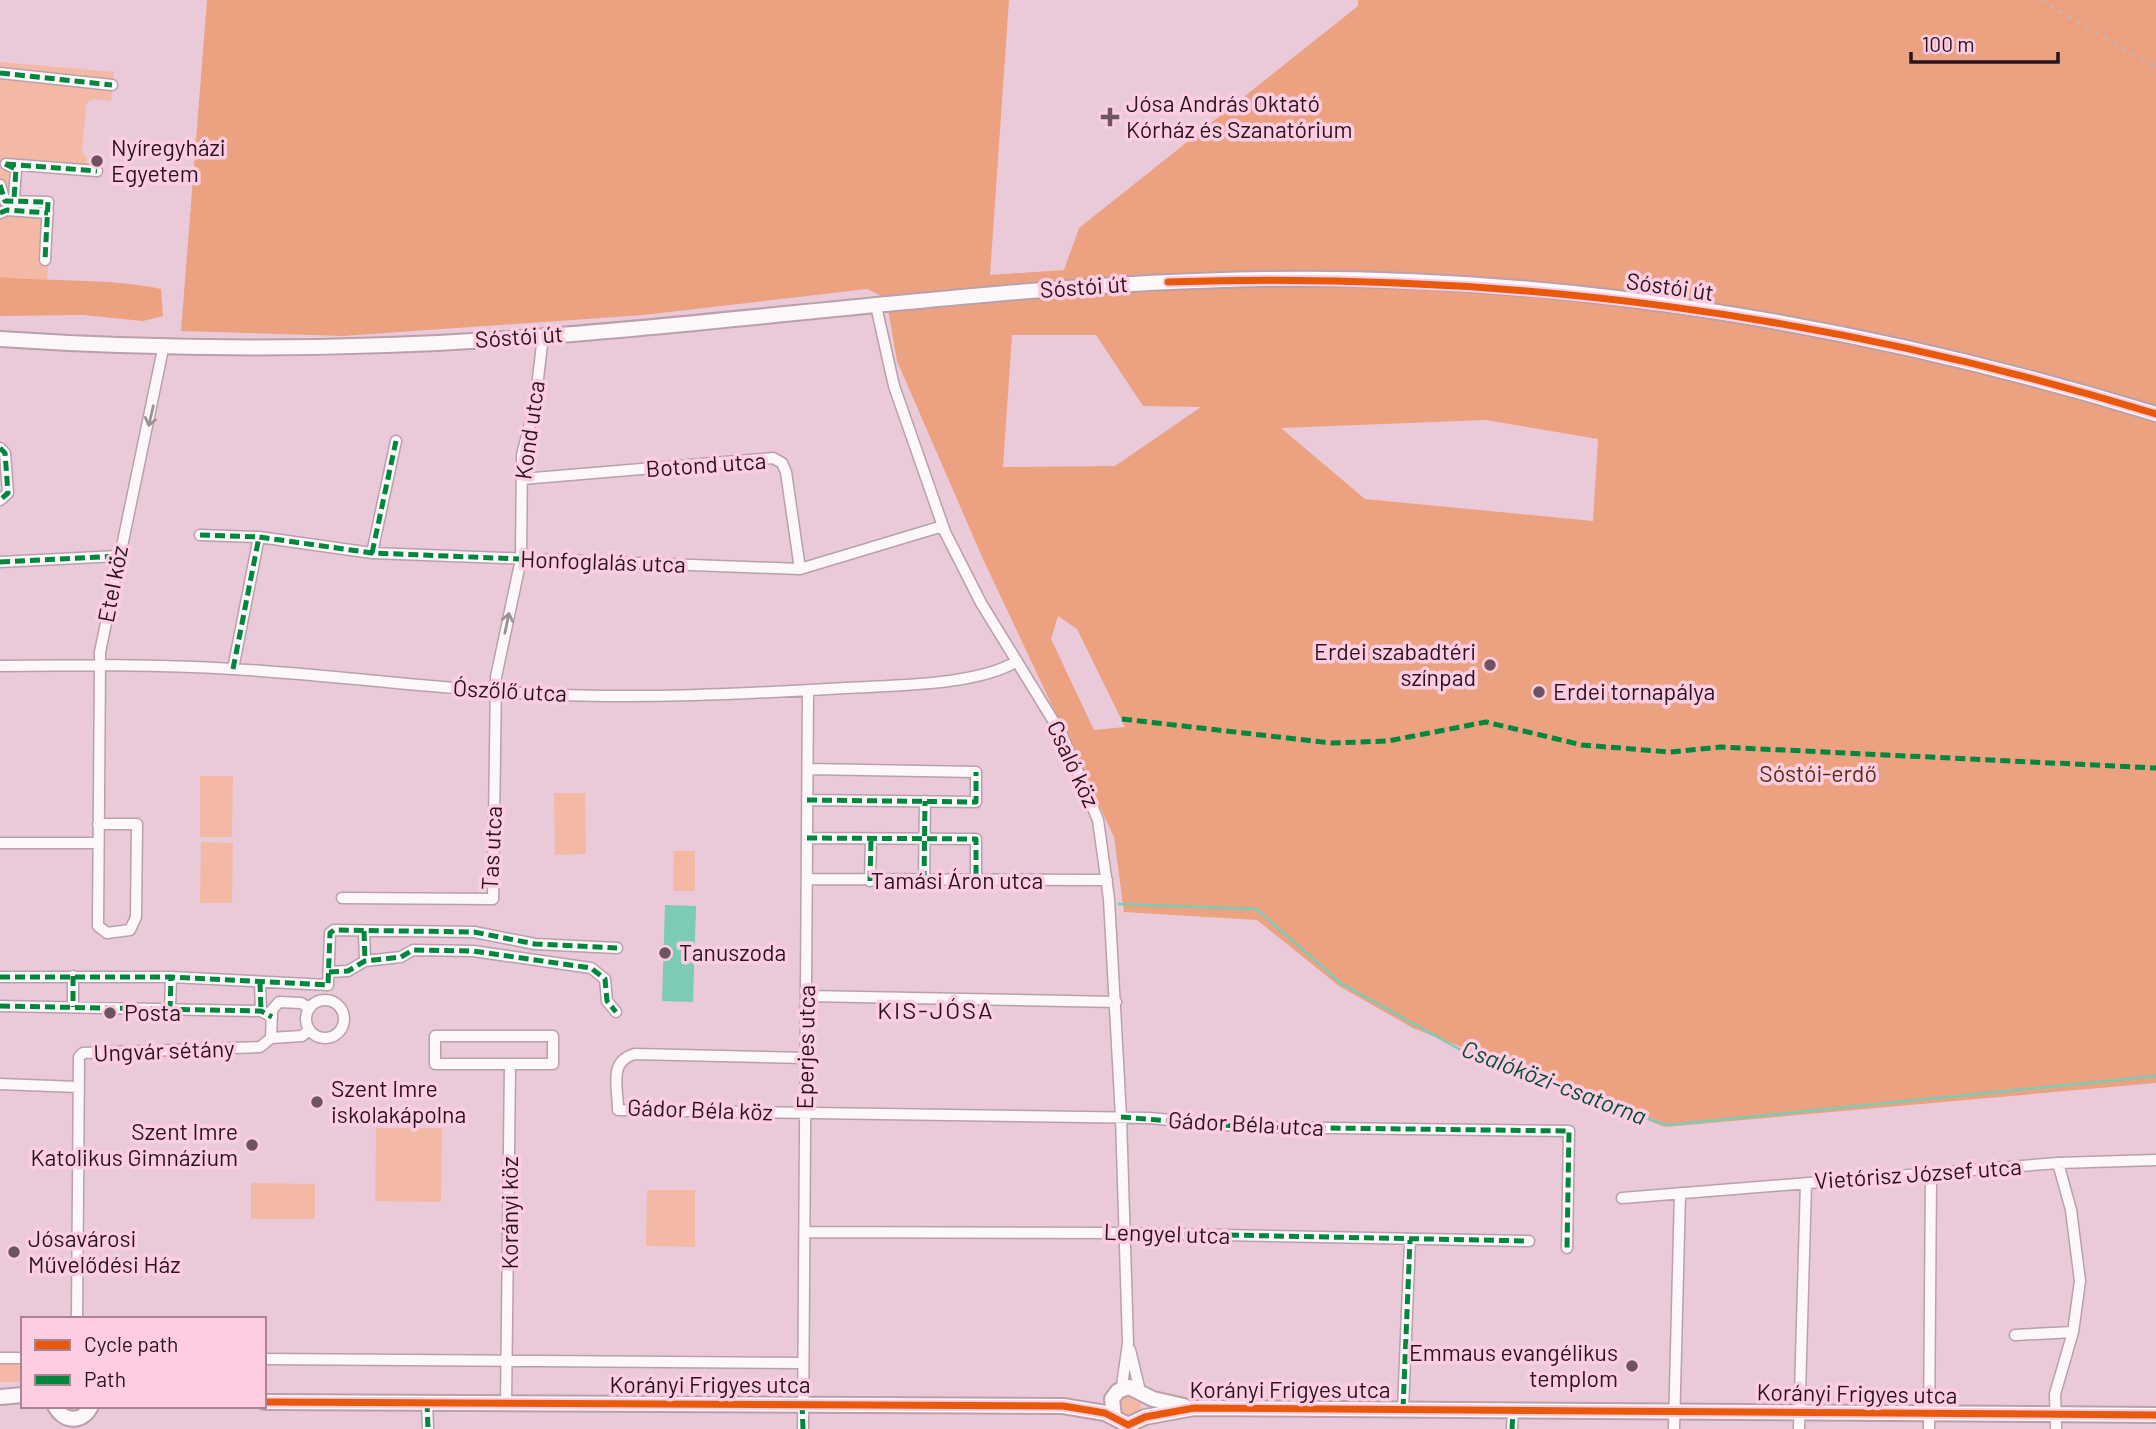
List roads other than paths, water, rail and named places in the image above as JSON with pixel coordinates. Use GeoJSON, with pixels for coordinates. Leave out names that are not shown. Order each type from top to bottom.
{"type":"FeatureCollection","features":[{"type":"Feature","properties":{"kind":"main road","name":"Sóstói út"},"geometry":{"type":"LineString","coordinates":[[0,339],[163,349],[352,346],[543,336],[1048,289],[1270,279],[1431,283],[1567,292],[1675,307],[1865,340],[2017,374],[2156,414]]}},
{"type":"Feature","properties":{"kind":"main road","name":"Korányi Frigyes utca"},"geometry":{"type":"LineString","coordinates":[[1063,1406],[1116,1393],[1129,1387],[1194,1408]]}},
{"type":"Feature","properties":{"kind":"main road"},"geometry":{"type":"LineString","coordinates":[[1116,1393],[1111,1408],[1128,1423],[1148,1406],[1143,1393]]}},
{"type":"Feature","properties":{"kind":"main road"},"geometry":{"type":"LineString","coordinates":[[3,1397],[21,1395]]}},
{"type":"Feature","properties":{"kind":"main road"},"geometry":{"type":"LineString","coordinates":[[3,1397],[21,1401]]}},
{"type":"Feature","properties":{"kind":"main road","name":"Korányi Frigyes utca"},"geometry":{"type":"LineString","coordinates":[[266,1402],[1063,1406],[1105,1413],[1128,1423],[1194,1408],[1928,1414],[2055,1422],[2156,1415]]}},
{"type":"Feature","properties":{"kind":"main road"},"geometry":{"type":"LineString","coordinates":[[59,1413],[89,1414]]}},
{"type":"Feature","properties":{"kind":"street"},"geometry":{"type":"LineString","coordinates":[[0,73],[112,85]]}},
{"type":"Feature","properties":{"kind":"street"},"geometry":{"type":"LineString","coordinates":[[3,165],[97,171]]}},
{"type":"Feature","properties":{"kind":"street"},"geometry":{"type":"LineString","coordinates":[[3,165],[16,169],[6,204]]}},
{"type":"Feature","properties":{"kind":"street"},"geometry":{"type":"LineString","coordinates":[[0,185],[6,204]]}},
{"type":"Feature","properties":{"kind":"street"},"geometry":{"type":"LineString","coordinates":[[6,204],[48,202],[46,260]]}},
{"type":"Feature","properties":{"kind":"street","name":"Csaló köz"},"geometry":{"type":"LineString","coordinates":[[876,306],[894,386],[943,526],[981,603],[1062,735],[1091,796],[1098,820],[1107,880],[1121,1117],[1128,1343],[1122,1386],[1116,1393]]}},
{"type":"Feature","properties":{"kind":"street","name":"Kond utca"},"geometry":{"type":"LineString","coordinates":[[497,690],[496,677],[521,559],[522,455],[535,404],[543,336]]}},
{"type":"Feature","properties":{"kind":"street","name":"Etel köz"},"geometry":{"type":"LineString","coordinates":[[98,824],[137,824],[136,917],[130,930],[107,933],[98,926],[98,824],[100,652],[163,349]]}},
{"type":"Feature","properties":{"kind":"street"},"geometry":{"type":"LineString","coordinates":[[372,553],[396,442]]}},
{"type":"Feature","properties":{"kind":"street"},"geometry":{"type":"LineString","coordinates":[[0,448],[5,453],[8,493],[0,500]]}},
{"type":"Feature","properties":{"kind":"street","name":"Botond utca"},"geometry":{"type":"LineString","coordinates":[[522,479],[773,458],[782,463],[786,472],[800,569]]}},
{"type":"Feature","properties":{"kind":"street","name":"Honfoglalás utca"},"geometry":{"type":"LineString","coordinates":[[200,535],[259,537],[372,553],[800,569],[943,526]]}},
{"type":"Feature","properties":{"kind":"street"},"geometry":{"type":"LineString","coordinates":[[233,669],[259,537]]}},
{"type":"Feature","properties":{"kind":"street"},"geometry":{"type":"LineString","coordinates":[[0,562],[118,556]]}},
{"type":"Feature","properties":{"kind":"street","name":"Ószőlő utca"},"geometry":{"type":"LineString","coordinates":[[0,666],[100,664],[233,669],[497,690],[640,696],[730,695],[930,683],[995,672],[1017,661]]}},
{"type":"Feature","properties":{"kind":"street","name":"Tas utca"},"geometry":{"type":"LineString","coordinates":[[342,898],[493,899],[497,690]]}},
{"type":"Feature","properties":{"kind":"street","name":"Eperjes utca"},"geometry":{"type":"LineString","coordinates":[[803,1429],[808,690]]}},
{"type":"Feature","properties":{"kind":"street"},"geometry":{"type":"LineString","coordinates":[[807,800],[976,802],[976,772],[808,769]]}},
{"type":"Feature","properties":{"kind":"street"},"geometry":{"type":"LineString","coordinates":[[924,881],[925,801]]}},
{"type":"Feature","properties":{"kind":"street"},"geometry":{"type":"LineString","coordinates":[[807,838],[976,839],[975,881]]}},
{"type":"Feature","properties":{"kind":"street"},"geometry":{"type":"LineString","coordinates":[[870,881],[871,839]]}},
{"type":"Feature","properties":{"kind":"street"},"geometry":{"type":"LineString","coordinates":[[0,843],[98,843]]}},
{"type":"Feature","properties":{"kind":"street","name":"Tamási Áron utca"},"geometry":{"type":"LineString","coordinates":[[807,880],[1107,880]]}},
{"type":"Feature","properties":{"kind":"street"},"geometry":{"type":"LineString","coordinates":[[0,977],[171,977],[328,985],[330,933],[334,930],[474,932],[535,944],[617,948]]}},
{"type":"Feature","properties":{"kind":"street"},"geometry":{"type":"LineString","coordinates":[[364,931],[365,961]]}},
{"type":"Feature","properties":{"kind":"street"},"geometry":{"type":"LineString","coordinates":[[473,951],[474,932]]}},
{"type":"Feature","properties":{"kind":"street"},"geometry":{"type":"LineString","coordinates":[[329,972],[348,971],[365,961],[401,957],[412,950],[473,951],[591,968],[605,979],[607,1001],[616,1012]]}},
{"type":"Feature","properties":{"kind":"street"},"geometry":{"type":"LineString","coordinates":[[73,976],[73,1007]]}},
{"type":"Feature","properties":{"kind":"street","name":"Ungvár sétány"},"geometry":{"type":"LineString","coordinates":[[170,1011],[171,977]]}},
{"type":"Feature","properties":{"kind":"street"},"geometry":{"type":"LineString","coordinates":[[260,982],[261,1011]]}},
{"type":"Feature","properties":{"kind":"street"},"geometry":{"type":"LineString","coordinates":[[807,996],[1116,1002]]}},
{"type":"Feature","properties":{"kind":"street","name":"Ungvár sétány"},"geometry":{"type":"LineString","coordinates":[[0,1006],[261,1011],[272,1017],[272,1010],[279,1002],[301,1003],[310,1008],[318,1002],[328,1000],[337,1004],[344,1016],[342,1028],[332,1037],[318,1037],[309,1030],[302,1036],[271,1038],[260,1046],[236,1049],[83,1052],[79,1057],[78,1087],[0,1084]]}},
{"type":"Feature","properties":{"kind":"street"},"geometry":{"type":"LineString","coordinates":[[309,1030],[307,1016],[310,1008]]}},
{"type":"Feature","properties":{"kind":"street"},"geometry":{"type":"LineString","coordinates":[[271,1038],[272,1017]]}},
{"type":"Feature","properties":{"kind":"street"},"geometry":{"type":"LineString","coordinates":[[435,1035],[553,1036],[553,1064],[510,1065],[435,1063],[435,1035]]}},
{"type":"Feature","properties":{"kind":"street","name":"Gádor Béla köz"},"geometry":{"type":"LineString","coordinates":[[805,1115],[775,1111],[618,1110],[617,1065],[624,1057],[635,1054],[807,1058]]}},
{"type":"Feature","properties":{"kind":"street","name":"Korányi köz"},"geometry":{"type":"LineString","coordinates":[[506,1404],[510,1065]]}},
{"type":"Feature","properties":{"kind":"street"},"geometry":{"type":"LineString","coordinates":[[77,1317],[78,1087]]}},
{"type":"Feature","properties":{"kind":"street","name":"Gádor Béla utca"},"geometry":{"type":"LineString","coordinates":[[805,1115],[1121,1117],[1247,1127],[1569,1131],[1567,1248]]}},
{"type":"Feature","properties":{"kind":"street","name":"Vietórisz József utca"},"geometry":{"type":"LineString","coordinates":[[1622,1198],[2058,1164],[2156,1160]]}},
{"type":"Feature","properties":{"kind":"street"},"geometry":{"type":"LineString","coordinates":[[2055,1422],[2055,1394],[2073,1332],[2080,1281],[2077,1247],[2058,1164]]}},
{"type":"Feature","properties":{"kind":"street"},"geometry":{"type":"LineString","coordinates":[[1928,1429],[1931,1175]]}},
{"type":"Feature","properties":{"kind":"street"},"geometry":{"type":"LineString","coordinates":[[1800,1429],[1806,1183]]}},
{"type":"Feature","properties":{"kind":"street"},"geometry":{"type":"LineString","coordinates":[[1674,1429],[1680,1193]]}},
{"type":"Feature","properties":{"kind":"street","name":"Lengyel utca"},"geometry":{"type":"LineString","coordinates":[[804,1231],[1124,1233],[1530,1241]]}},
{"type":"Feature","properties":{"kind":"street"},"geometry":{"type":"LineString","coordinates":[[1403,1409],[1410,1240]]}},
{"type":"Feature","properties":{"kind":"street"},"geometry":{"type":"LineString","coordinates":[[2015,1335],[2073,1332]]}},
{"type":"Feature","properties":{"kind":"street","name":"Csaló köz"},"geometry":{"type":"LineString","coordinates":[[1128,1343],[1143,1393]]}},
{"type":"Feature","properties":{"kind":"street"},"geometry":{"type":"LineString","coordinates":[[0,1358],[21,1358]]}},
{"type":"Feature","properties":{"kind":"street","name":"Korányi Frigyes utca"},"geometry":{"type":"LineString","coordinates":[[266,1359],[803,1363]]}},
{"type":"Feature","properties":{"kind":"street"},"geometry":{"type":"LineString","coordinates":[[427,1402],[428,1429]]}},
{"type":"Feature","properties":{"kind":"street"},"geometry":{"type":"LineString","coordinates":[[1512,1429],[1513,1410]]}},
{"type":"Feature","properties":{"kind":"waterway","name":"Csalóközi-csatorna"},"geometry":{"type":"LineString","coordinates":[[1119,904],[1256,909],[1342,984],[1459,1049],[1598,1103],[1668,1125],[2156,1076]]}},
{"type":"Feature","properties":{"kind":"railway"},"geometry":{"type":"LineString","coordinates":[[2041,0],[2156,67]]}},
{"type":"Feature","properties":{"kind":"place","name":"Jósa András Oktató Kórház és Szanatórium"},"geometry":{"type":"Point","coordinates":[1110,117]}},
{"type":"Feature","properties":{"kind":"place","name":"Nyíregyházi Egyetem"},"geometry":{"type":"Point","coordinates":[97,161]}},
{"type":"Feature","properties":{"kind":"place","name":"Erdei szabadtéri színpad"},"geometry":{"type":"Point","coordinates":[1490,665]}},
{"type":"Feature","properties":{"kind":"place","name":"Erdei tornapálya"},"geometry":{"type":"Point","coordinates":[1539,692]}},
{"type":"Feature","properties":{"kind":"place","name":"Tanuszoda"},"geometry":{"type":"Point","coordinates":[665,953]}},
{"type":"Feature","properties":{"kind":"place","name":"Posta"},"geometry":{"type":"Point","coordinates":[110,1013]}},
{"type":"Feature","properties":{"kind":"place","name":"Szent Imre iskolakápolna"},"geometry":{"type":"Point","coordinates":[317,1102]}},
{"type":"Feature","properties":{"kind":"place","name":"Szent Imre Katolikus Gimnázium"},"geometry":{"type":"Point","coordinates":[252,1145]}},
{"type":"Feature","properties":{"kind":"place","name":"Jósavárosi Művelődési Ház"},"geometry":{"type":"Point","coordinates":[14,1252]}},
{"type":"Feature","properties":{"kind":"place","name":"Emmaus evangélikus templom"},"geometry":{"type":"Point","coordinates":[1632,1366]}},
{"type":"Feature","properties":{"kind":"district","name":"KIS-JÓSA"},"geometry":{"type":"Point","coordinates":[936,1011]}},
{"type":"Feature","properties":{"kind":"park label","name":"Sóstói-erdő"},"geometry":{"type":"Point","coordinates":[1818,774]}}]}
